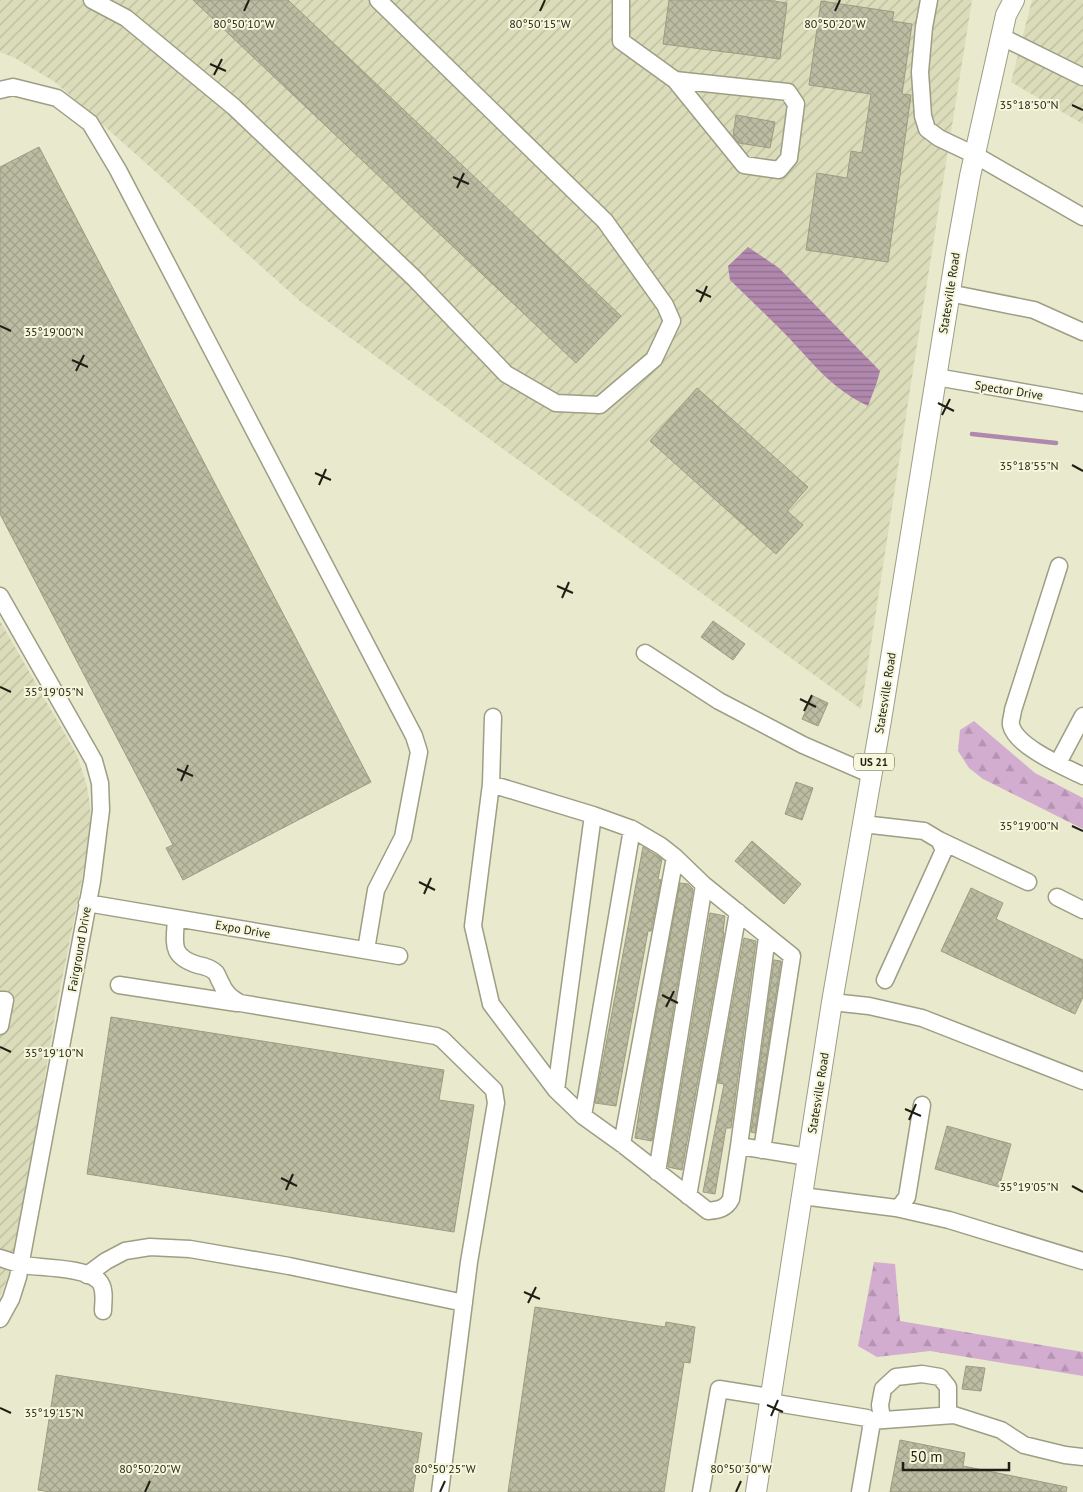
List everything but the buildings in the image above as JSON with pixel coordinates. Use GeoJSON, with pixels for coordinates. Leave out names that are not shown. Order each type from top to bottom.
{"type":"FeatureCollection","features":[{"type":"Feature","properties":{"kind":"main road","name":"Statesville Road"},"geometry":{"type":"LineString","coordinates":[[756,1492],[832,1002],[864,824],[949,293],[975,155],[1008,5]]}},
{"type":"Feature","properties":{"kind":"street"},"geometry":{"type":"LineString","coordinates":[[92,0],[126,18],[234,106],[414,278],[506,374],[556,403],[600,404],[654,358],[672,321],[665,305],[605,221],[378,0]]}},
{"type":"Feature","properties":{"kind":"street"},"geometry":{"type":"LineString","coordinates":[[621,0],[621,41],[676,80],[744,165],[779,170],[789,158],[796,104],[788,92],[676,80]]}},
{"type":"Feature","properties":{"kind":"street"},"geometry":{"type":"LineString","coordinates":[[929,0],[920,72],[923,116],[927,130],[939,138],[975,155],[1083,217]]}},
{"type":"Feature","properties":{"kind":"street"},"geometry":{"type":"LineString","coordinates":[[1002,37],[1083,77]]}},
{"type":"Feature","properties":{"kind":"street"},"geometry":{"type":"LineString","coordinates":[[0,90],[13,86],[57,98],[90,123],[123,179],[414,736],[419,752],[403,837],[376,890],[366,950]]}},
{"type":"Feature","properties":{"kind":"street"},"geometry":{"type":"LineString","coordinates":[[949,293],[1034,310],[1083,332]]}},
{"type":"Feature","properties":{"kind":"street","name":"Spector Drive"},"geometry":{"type":"LineString","coordinates":[[936,377],[1083,403]]}},
{"type":"Feature","properties":{"kind":"street"},"geometry":{"type":"LineString","coordinates":[[1059,566],[1013,710],[1011,725],[1019,740],[1033,750],[1083,776]]}},
{"type":"Feature","properties":{"kind":"street","name":"Fairground Drive"},"geometry":{"type":"LineString","coordinates":[[0,596],[94,760],[100,783],[101,810],[93,872],[21,1264],[11,1299],[0,1319]]}},
{"type":"Feature","properties":{"kind":"street"},"geometry":{"type":"LineString","coordinates":[[645,653],[719,701],[803,745],[872,775]]}},
{"type":"Feature","properties":{"kind":"street"},"geometry":{"type":"LineString","coordinates":[[1058,763],[1083,716]]}},
{"type":"Feature","properties":{"kind":"street"},"geometry":{"type":"LineString","coordinates":[[493,718],[491,784],[473,926],[491,1004],[556,1090],[583,1116],[708,1211],[728,1206],[731,1200],[767,937]]}},
{"type":"Feature","properties":{"kind":"street"},"geometry":{"type":"LineString","coordinates":[[491,784],[632,829],[661,846],[675,857],[704,885],[792,956],[762,1150]]}},
{"type":"Feature","properties":{"kind":"street"},"geometry":{"type":"LineString","coordinates":[[556,1090],[593,815]]}},
{"type":"Feature","properties":{"kind":"street"},"geometry":{"type":"LineString","coordinates":[[864,824],[924,831],[1028,882]]}},
{"type":"Feature","properties":{"kind":"street"},"geometry":{"type":"LineString","coordinates":[[583,1116],[632,829]]}},
{"type":"Feature","properties":{"kind":"street"},"geometry":{"type":"LineString","coordinates":[[885,980],[944,850],[939,840]]}},
{"type":"Feature","properties":{"kind":"street"},"geometry":{"type":"LineString","coordinates":[[622,1144],[675,857]]}},
{"type":"Feature","properties":{"kind":"street"},"geometry":{"type":"LineString","coordinates":[[657,1172],[704,885]]}},
{"type":"Feature","properties":{"kind":"street"},"geometry":{"type":"LineString","coordinates":[[1057,897],[1083,910]]}},
{"type":"Feature","properties":{"kind":"street","name":"Expo Drive"},"geometry":{"type":"LineString","coordinates":[[87,903],[398,956]]}},
{"type":"Feature","properties":{"kind":"street"},"geometry":{"type":"LineString","coordinates":[[688,1196],[738,912]]}},
{"type":"Feature","properties":{"kind":"street"},"geometry":{"type":"LineString","coordinates":[[176,918],[175,946],[179,955],[184,960],[214,971],[226,992],[231,998],[240,1003]]}},
{"type":"Feature","properties":{"kind":"street"},"geometry":{"type":"LineString","coordinates":[[119,985],[436,1036],[442,1039],[494,1090],[496,1103],[471,1253],[440,1492]]}},
{"type":"Feature","properties":{"kind":"street"},"geometry":{"type":"LineString","coordinates":[[0,1000],[5,1000],[0,1026]]}},
{"type":"Feature","properties":{"kind":"street"},"geometry":{"type":"LineString","coordinates":[[832,1002],[869,1006],[922,1018],[1083,1081]]}},
{"type":"Feature","properties":{"kind":"street"},"geometry":{"type":"LineString","coordinates":[[896,1208],[907,1197],[922,1105]]}},
{"type":"Feature","properties":{"kind":"street"},"geometry":{"type":"LineString","coordinates":[[739,1146],[808,1157]]}},
{"type":"Feature","properties":{"kind":"street"},"geometry":{"type":"LineString","coordinates":[[802,1196],[896,1208],[949,1220],[1083,1261]]}},
{"type":"Feature","properties":{"kind":"street"},"geometry":{"type":"LineString","coordinates":[[87,1275],[124,1251],[150,1247],[190,1249],[288,1266],[464,1303]]}},
{"type":"Feature","properties":{"kind":"street"},"geometry":{"type":"LineString","coordinates":[[0,1258],[21,1264],[66,1269],[98,1280],[104,1296],[103,1311]]}},
{"type":"Feature","properties":{"kind":"street"},"geometry":{"type":"LineString","coordinates":[[860,1492],[871,1428],[876,1421],[883,1389],[896,1377],[922,1374],[940,1377],[948,1387],[948,1415]]}},
{"type":"Feature","properties":{"kind":"street"},"geometry":{"type":"LineString","coordinates":[[701,1492],[719,1389],[876,1421],[954,1415],[1001,1430],[1024,1445],[1065,1455],[1083,1457]]}},
{"type":"Feature","properties":{"kind":"shaded area"},"geometry":{"type":"Polygon","coordinates":[[[0,0],[972,0],[861,709],[301,302],[55,82],[15,58],[0,52],[0,0]]]}},
{"type":"Feature","properties":{"kind":"shaded area"},"geometry":{"type":"Polygon","coordinates":[[[1032,0],[1083,0],[1083,124],[1011,82],[1032,0]]]}},
{"type":"Feature","properties":{"kind":"shaded area"},"geometry":{"type":"Polygon","coordinates":[[[748,247],[779,268],[880,371],[868,406],[845,392],[826,377],[730,280],[728,266],[748,247]]]}},
{"type":"Feature","properties":{"kind":"shaded area"},"geometry":{"type":"Polygon","coordinates":[[[0,621],[77,755],[87,786],[91,827],[56,1009],[17,1247],[0,1297],[0,621]]]}},
{"type":"Feature","properties":{"kind":"green space"},"geometry":{"type":"Polygon","coordinates":[[[974,721],[1035,773],[1083,798],[1083,829],[983,779],[969,768],[958,751],[960,730],[974,721]]]}},
{"type":"Feature","properties":{"kind":"green space"},"geometry":{"type":"Polygon","coordinates":[[[874,1262],[895,1264],[900,1321],[1083,1352],[1083,1376],[930,1351],[877,1357],[858,1346],[874,1262]]]}},
{"type":"Feature","properties":{"kind":"waterway"},"geometry":{"type":"LineString","coordinates":[[972,434],[1056,443]]}}]}
